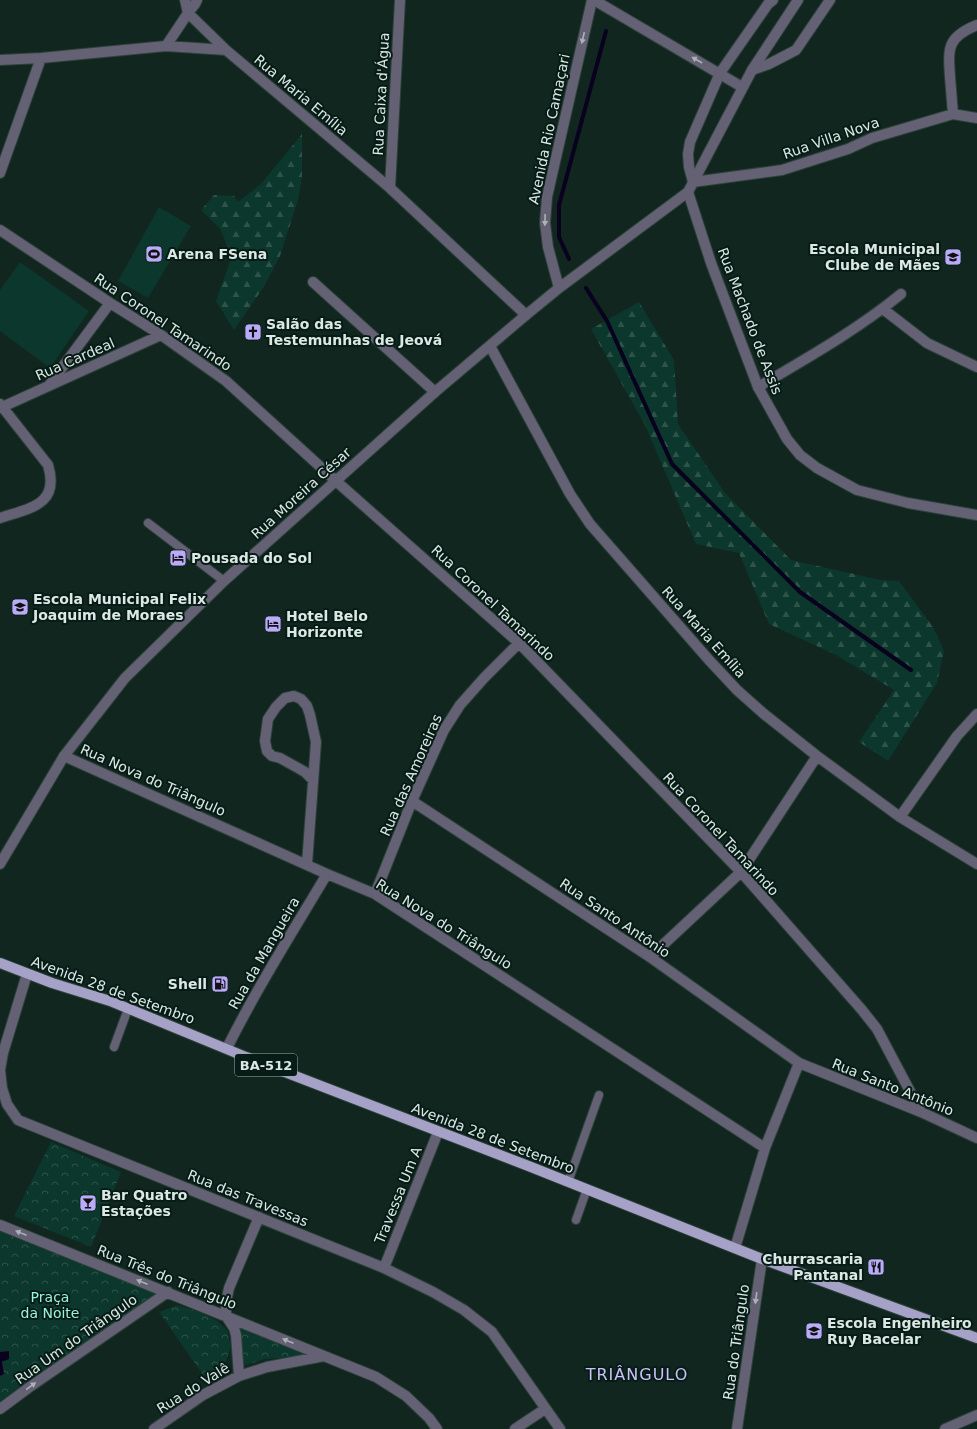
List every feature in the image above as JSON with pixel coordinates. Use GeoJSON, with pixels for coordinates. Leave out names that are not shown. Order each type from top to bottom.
{"type":"FeatureCollection","features":[{"type":"Feature","properties":{"kind":"main road","name":"Avenida 28 de Setembro"},"geometry":{"type":"LineString","coordinates":[[0,963],[52,983],[110,1001],[246,1057],[587,1189],[762,1259],[977,1338]]}},
{"type":"Feature","properties":{"kind":"street"},"geometry":{"type":"LineString","coordinates":[[185,0],[188,13]]}},
{"type":"Feature","properties":{"kind":"street"},"geometry":{"type":"LineString","coordinates":[[166,46],[197,0]]}},
{"type":"Feature","properties":{"kind":"street","name":"Rua Caixa d'Água"},"geometry":{"type":"LineString","coordinates":[[390,188],[400,0]]}},
{"type":"Feature","properties":{"kind":"street"},"geometry":{"type":"LineString","coordinates":[[593,0],[742,87]]}},
{"type":"Feature","properties":{"kind":"street","name":"Avenida Rio Camaçari"},"geometry":{"type":"LineString","coordinates":[[559,288],[548,247],[545,222],[547,197],[593,0]]}},
{"type":"Feature","properties":{"kind":"street"},"geometry":{"type":"LineString","coordinates":[[692,182],[688,154],[690,142],[720,73],[768,4],[773,0]]}},
{"type":"Feature","properties":{"kind":"street"},"geometry":{"type":"LineString","coordinates":[[688,192],[742,87],[798,0]]}},
{"type":"Feature","properties":{"kind":"street"},"geometry":{"type":"LineString","coordinates":[[752,70],[769,64],[796,50],[830,0]]}},
{"type":"Feature","properties":{"kind":"street","name":"Rua Maria Emília"},"geometry":{"type":"LineString","coordinates":[[188,13],[226,50],[390,188],[526,315]]}},
{"type":"Feature","properties":{"kind":"street"},"geometry":{"type":"LineString","coordinates":[[953,114],[949,51],[958,35],[977,25]]}},
{"type":"Feature","properties":{"kind":"street"},"geometry":{"type":"LineString","coordinates":[[0,60],[41,58],[166,46],[226,50]]}},
{"type":"Feature","properties":{"kind":"street"},"geometry":{"type":"LineString","coordinates":[[0,173],[41,58]]}},
{"type":"Feature","properties":{"kind":"street","name":"Rua Villa Nova"},"geometry":{"type":"LineString","coordinates":[[692,182],[782,170],[848,149],[872,138],[953,114],[977,118]]}},
{"type":"Feature","properties":{"kind":"street","name":"Rua Moreira César"},"geometry":{"type":"LineString","coordinates":[[0,864],[64,756],[125,678],[224,581],[435,392],[526,315],[559,288],[584,271],[688,192]]}},
{"type":"Feature","properties":{"kind":"street","name":"Rua Machado de Assis"},"geometry":{"type":"LineString","coordinates":[[688,192],[711,263],[758,387],[787,439],[800,455],[817,468],[857,490],[908,503],[977,515]]}},
{"type":"Feature","properties":{"kind":"street","name":"Rua Coronel Tamarindo"},"geometry":{"type":"LineString","coordinates":[[0,230],[161,335],[226,381],[336,481],[519,643],[741,872],[857,1004],[877,1029],[921,1112]]}},
{"type":"Feature","properties":{"kind":"street"},"geometry":{"type":"LineString","coordinates":[[313,282],[435,392]]}},
{"type":"Feature","properties":{"kind":"street"},"geometry":{"type":"LineString","coordinates":[[758,387],[820,351],[882,309],[901,294]]}},
{"type":"Feature","properties":{"kind":"street"},"geometry":{"type":"LineString","coordinates":[[50,385],[110,303]]}},
{"type":"Feature","properties":{"kind":"street"},"geometry":{"type":"LineString","coordinates":[[882,309],[927,344],[977,367]]}},
{"type":"Feature","properties":{"kind":"street","name":"Rua Cardeal"},"geometry":{"type":"LineString","coordinates":[[1,406],[161,335]]}},
{"type":"Feature","properties":{"kind":"street","name":"Rua Maria Emília"},"geometry":{"type":"LineString","coordinates":[[490,346],[570,494],[590,524],[737,690],[764,714],[817,756],[900,817],[977,864]]}},
{"type":"Feature","properties":{"kind":"street"},"geometry":{"type":"LineString","coordinates":[[0,518],[38,505],[45,498],[51,486],[51,476],[48,465],[1,406]]}},
{"type":"Feature","properties":{"kind":"street","name":"Rua das Amoreiras"},"geometry":{"type":"LineString","coordinates":[[375,894],[412,801],[444,730],[460,705],[484,678],[519,643]]}},
{"type":"Feature","properties":{"kind":"street"},"geometry":{"type":"LineString","coordinates":[[307,864],[316,742],[307,706],[301,699],[294,696],[285,698],[276,707],[268,719],[265,741],[267,751],[272,756],[280,758],[305,772],[313,780]]}},
{"type":"Feature","properties":{"kind":"street"},"geometry":{"type":"LineString","coordinates":[[900,817],[957,736],[977,714]]}},
{"type":"Feature","properties":{"kind":"street","name":"Rua Nova do Triângulo"},"geometry":{"type":"LineString","coordinates":[[64,756],[375,894],[765,1148]]}},
{"type":"Feature","properties":{"kind":"street"},"geometry":{"type":"LineString","coordinates":[[650,957],[741,872],[817,756]]}},
{"type":"Feature","properties":{"kind":"street","name":"Rua Santo Antônio"},"geometry":{"type":"LineString","coordinates":[[412,801],[650,957],[799,1064],[921,1112],[977,1138]]}},
{"type":"Feature","properties":{"kind":"street","name":"Rua da Mangueira"},"geometry":{"type":"LineString","coordinates":[[227,1048],[271,968],[327,874]]}},
{"type":"Feature","properties":{"kind":"street","name":"Rua das Travessas"},"geometry":{"type":"LineString","coordinates":[[27,974],[3,1053],[0,1070],[2,1088],[7,1104],[18,1120],[384,1268],[434,1292],[464,1310],[492,1332],[560,1429]]}},
{"type":"Feature","properties":{"kind":"street"},"geometry":{"type":"LineString","coordinates":[[735,1248],[765,1148],[799,1064]]}},
{"type":"Feature","properties":{"kind":"street","name":"Travessa Um A"},"geometry":{"type":"LineString","coordinates":[[384,1268],[438,1132]]}},
{"type":"Feature","properties":{"kind":"street"},"geometry":{"type":"LineString","coordinates":[[239,1376],[236,1335],[234,1328],[226,1316],[226,1302],[229,1288],[259,1217]]}},
{"type":"Feature","properties":{"kind":"street","name":"Rua Três do Triângulo"},"geometry":{"type":"LineString","coordinates":[[0,1225],[324,1356]]}},
{"type":"Feature","properties":{"kind":"street","name":"Rua do Triângulo"},"geometry":{"type":"LineString","coordinates":[[737,1429],[762,1259]]}},
{"type":"Feature","properties":{"kind":"street","name":"Rua Um do Triângulo"},"geometry":{"type":"LineString","coordinates":[[0,1409],[42,1378],[168,1292]]}},
{"type":"Feature","properties":{"kind":"street"},"geometry":{"type":"LineString","coordinates":[[324,1356],[376,1377],[406,1396],[429,1418],[437,1429]]}},
{"type":"Feature","properties":{"kind":"street","name":"Rua do Valê"},"geometry":{"type":"LineString","coordinates":[[154,1429],[203,1395],[239,1376],[267,1367],[324,1356]]}},
{"type":"Feature","properties":{"kind":"street"},"geometry":{"type":"LineString","coordinates":[[515,1429],[546,1409]]}},
{"type":"Feature","properties":{"kind":"street"},"geometry":{"type":"LineString","coordinates":[[945,1429],[977,1415]]}},
{"type":"Feature","properties":{"kind":"lane"},"geometry":{"type":"LineString","coordinates":[[148,523],[224,581]]}},
{"type":"Feature","properties":{"kind":"lane"},"geometry":{"type":"LineString","coordinates":[[114,1047],[128,1009]]}},
{"type":"Feature","properties":{"kind":"lane"},"geometry":{"type":"LineString","coordinates":[[568,1182],[599,1095]]}},
{"type":"Feature","properties":{"kind":"lane"},"geometry":{"type":"LineString","coordinates":[[576,1220],[587,1189]]}},
{"type":"Feature","properties":{"kind":"green space"},"geometry":{"type":"Polygon","coordinates":[[[302,134],[302,178],[298,200],[280,256],[265,285],[234,330],[216,301],[232,256],[220,229],[201,210],[214,195],[234,196],[238,202],[261,184],[302,134]]]}},
{"type":"Feature","properties":{"kind":"green space","name":"Arena FSena"},"geometry":{"type":"Polygon","coordinates":[[[159,207],[191,226],[148,298],[118,281],[159,207]]]}},
{"type":"Feature","properties":{"kind":"green space"},"geometry":{"type":"Polygon","coordinates":[[[20,262],[89,311],[50,368],[0,331],[0,290],[20,262]]]}},
{"type":"Feature","properties":{"kind":"green space"},"geometry":{"type":"Polygon","coordinates":[[[639,302],[674,360],[678,424],[725,493],[791,560],[881,580],[899,581],[933,627],[944,651],[937,683],[888,761],[859,742],[894,690],[836,655],[769,624],[739,553],[696,544],[645,425],[591,329],[639,302]]]}},
{"type":"Feature","properties":{"kind":"green space"},"geometry":{"type":"Polygon","coordinates":[[[51,1142],[121,1172],[91,1247],[14,1216],[51,1142]]]}},
{"type":"Feature","properties":{"kind":"green space","name":"Praça da Noite"},"geometry":{"type":"Polygon","coordinates":[[[0,1229],[159,1293],[0,1401],[0,1229]]]}},
{"type":"Feature","properties":{"kind":"green space"},"geometry":{"type":"Polygon","coordinates":[[[177,1305],[197,1311],[216,1320],[227,1330],[231,1347],[223,1369],[208,1382],[159,1312],[177,1305]]]}},
{"type":"Feature","properties":{"kind":"green space"},"geometry":{"type":"Polygon","coordinates":[[[239,1326],[309,1356],[265,1359],[240,1367],[239,1326]]]}},
{"type":"Feature","properties":{"kind":"water"},"geometry":{"type":"Polygon","coordinates":[[[9,1351],[9,1359],[2,1362],[4,1374],[0,1376],[0,1352],[9,1351]]]}},
{"type":"Feature","properties":{"kind":"waterway"},"geometry":{"type":"LineString","coordinates":[[569,259],[559,237],[559,205],[606,31]]}},
{"type":"Feature","properties":{"kind":"waterway"},"geometry":{"type":"LineString","coordinates":[[586,288],[607,321],[672,464],[800,592],[911,670]]}},
{"type":"Feature","properties":{"kind":"place","name":"Arena FSena"},"geometry":{"type":"Point","coordinates":[154,254]}},
{"type":"Feature","properties":{"kind":"place","name":"Escola Municipal Clube de Mães"},"geometry":{"type":"Point","coordinates":[953,257]}},
{"type":"Feature","properties":{"kind":"place","name":"Salão das Testemunhas de Jeová"},"geometry":{"type":"Point","coordinates":[253,332]}},
{"type":"Feature","properties":{"kind":"place","name":"Pousada do Sol"},"geometry":{"type":"Point","coordinates":[178,558]}},
{"type":"Feature","properties":{"kind":"place","name":"Escola Municipal Felix Joaquim de Moraes"},"geometry":{"type":"Point","coordinates":[20,607]}},
{"type":"Feature","properties":{"kind":"place","name":"Hotel Belo Horizonte"},"geometry":{"type":"Point","coordinates":[273,624]}},
{"type":"Feature","properties":{"kind":"place","name":"Shell"},"geometry":{"type":"Point","coordinates":[220,984]}},
{"type":"Feature","properties":{"kind":"place","name":"Bar Quatro Estações"},"geometry":{"type":"Point","coordinates":[88,1203]}},
{"type":"Feature","properties":{"kind":"place","name":"Churrascaria Pantanal"},"geometry":{"type":"Point","coordinates":[876,1267]}},
{"type":"Feature","properties":{"kind":"place","name":"Escola Engenheiro Ruy Bacelar"},"geometry":{"type":"Point","coordinates":[814,1331]}},
{"type":"Feature","properties":{"kind":"district","name":"TRIÂNGULO"},"geometry":{"type":"Point","coordinates":[637,1374]}}]}
